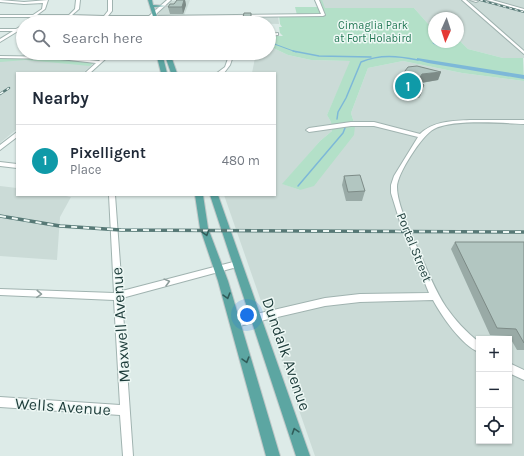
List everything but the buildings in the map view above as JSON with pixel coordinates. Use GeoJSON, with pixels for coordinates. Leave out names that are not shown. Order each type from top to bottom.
{"type":"FeatureCollection","features":[{"type":"Feature","properties":{"kind":"main road"},"geometry":{"type":"LineString","coordinates":[[144,0],[151,16]]}},
{"type":"Feature","properties":{"kind":"main road"},"geometry":{"type":"LineString","coordinates":[[150,0],[152,6],[152,16]]}},
{"type":"Feature","properties":{"kind":"main road"},"geometry":{"type":"LineString","coordinates":[[152,6],[164,6]]}},
{"type":"Feature","properties":{"kind":"main road"},"geometry":{"type":"LineString","coordinates":[[161,60],[164,72]]}},
{"type":"Feature","properties":{"kind":"main road"},"geometry":{"type":"LineString","coordinates":[[169,60],[174,72]]}},
{"type":"Feature","properties":{"kind":"main road"},"geometry":{"type":"LineString","coordinates":[[198,196],[204,228],[219,269],[273,456]]}},
{"type":"Feature","properties":{"kind":"main road","name":"Dundalk Avenue"},"geometry":{"type":"LineString","coordinates":[[214,196],[303,456]]}},
{"type":"Feature","properties":{"kind":"street"},"geometry":{"type":"LineString","coordinates":[[70,16],[77,9],[78,0]]}},
{"type":"Feature","properties":{"kind":"street"},"geometry":{"type":"LineString","coordinates":[[0,16],[105,16],[111,9],[110,0]]}},
{"type":"Feature","properties":{"kind":"street"},"geometry":{"type":"LineString","coordinates":[[154,16],[169,0]]}},
{"type":"Feature","properties":{"kind":"street"},"geometry":{"type":"LineString","coordinates":[[266,16],[323,15],[317,0]]}},
{"type":"Feature","properties":{"kind":"street"},"geometry":{"type":"LineString","coordinates":[[464,0],[524,53]]}},
{"type":"Feature","properties":{"kind":"street"},"geometry":{"type":"LineString","coordinates":[[489,0],[524,10]]}},
{"type":"Feature","properties":{"kind":"street"},"geometry":{"type":"LineString","coordinates":[[0,1],[24,3],[46,1],[43,9],[35,16]]}},
{"type":"Feature","properties":{"kind":"street"},"geometry":{"type":"LineString","coordinates":[[0,30],[16,30]]}},
{"type":"Feature","properties":{"kind":"street"},"geometry":{"type":"LineString","coordinates":[[0,41],[16,31]]}},
{"type":"Feature","properties":{"kind":"street"},"geometry":{"type":"LineString","coordinates":[[0,57],[16,57]]}},
{"type":"Feature","properties":{"kind":"street"},"geometry":{"type":"LineString","coordinates":[[80,60],[100,62]]}},
{"type":"Feature","properties":{"kind":"street"},"geometry":{"type":"LineString","coordinates":[[222,72],[228,68],[230,60]]}},
{"type":"Feature","properties":{"kind":"street"},"geometry":{"type":"LineString","coordinates":[[88,72],[100,62]]}},
{"type":"Feature","properties":{"kind":"street"},"geometry":{"type":"LineString","coordinates":[[309,130],[351,124],[374,124],[420,136],[430,129],[445,124],[524,122]]}},
{"type":"Feature","properties":{"kind":"street"},"geometry":{"type":"LineString","coordinates":[[0,148],[16,135]]}},
{"type":"Feature","properties":{"kind":"street","name":"Portal Street"},"geometry":{"type":"LineString","coordinates":[[420,136],[399,173],[394,191],[406,227],[440,307],[455,326],[476,345]]}},
{"type":"Feature","properties":{"kind":"street"},"geometry":{"type":"LineString","coordinates":[[0,164],[16,166]]}},
{"type":"Feature","properties":{"kind":"street","name":"Maxwell Avenue"},"geometry":{"type":"LineString","coordinates":[[112,196],[128,456]]}},
{"type":"Feature","properties":{"kind":"street"},"geometry":{"type":"LineString","coordinates":[[0,292],[112,298],[237,264]]}},
{"type":"Feature","properties":{"kind":"street"},"geometry":{"type":"LineString","coordinates":[[235,323],[325,302],[360,298],[435,296]]}},
{"type":"Feature","properties":{"kind":"street"},"geometry":{"type":"LineString","coordinates":[[512,369],[524,375]]}},
{"type":"Feature","properties":{"kind":"street","name":"Wells Avenue"},"geometry":{"type":"LineString","coordinates":[[0,402],[126,410]]}},
{"type":"Feature","properties":{"kind":"shaded area"},"geometry":{"type":"Polygon","coordinates":[[[190,0],[184,16],[157,15],[170,1],[190,0]]]}},
{"type":"Feature","properties":{"kind":"shaded area"},"geometry":{"type":"Polygon","coordinates":[[[320,0],[524,0],[524,58],[503,58],[468,49],[464,45],[464,12],[428,12],[428,24],[414,8],[323,8],[320,0]]]}},
{"type":"Feature","properties":{"kind":"shaded area"},"geometry":{"type":"Polygon","coordinates":[[[276,16],[278,16],[279,24],[276,24],[276,16]]]}},
{"type":"Feature","properties":{"kind":"shaded area"},"geometry":{"type":"Polygon","coordinates":[[[276,49],[288,55],[311,60],[351,61],[327,115],[331,122],[332,131],[320,141],[283,184],[300,190],[355,126],[351,113],[368,68],[403,61],[462,73],[524,81],[524,456],[315,456],[224,196],[276,196],[276,72],[252,72],[255,60],[276,60],[276,49]]]}},
{"type":"Feature","properties":{"kind":"shaded area"},"geometry":{"type":"Polygon","coordinates":[[[0,59],[70,60],[95,62],[84,72],[16,72],[16,130],[0,143],[0,59]]]}},
{"type":"Feature","properties":{"kind":"shaded area"},"geometry":{"type":"Polygon","coordinates":[[[0,186],[16,188],[16,196],[71,197],[60,217],[57,260],[0,256],[0,186]]]}},
{"type":"Feature","properties":{"kind":"green space","name":"Cimaglia Park at Fort Holabird"},"geometry":{"type":"Polygon","coordinates":[[[320,0],[322,0],[325,8],[414,8],[428,24],[428,48],[464,48],[464,45],[468,49],[503,58],[523,58],[524,81],[462,73],[403,61],[368,68],[351,113],[355,126],[354,135],[314,186],[300,190],[282,184],[320,141],[332,131],[331,122],[327,115],[350,61],[311,60],[288,55],[276,49],[276,36],[283,36],[280,33],[279,27],[282,27],[280,24],[279,15],[297,15],[295,7],[323,8],[320,0]]]}},
{"type":"Feature","properties":{"kind":"green space"},"geometry":{"type":"Polygon","coordinates":[[[0,59],[26,60],[0,62],[0,59]]]}},
{"type":"Feature","properties":{"kind":"green space"},"geometry":{"type":"Polygon","coordinates":[[[26,60],[70,60],[94,62],[90,66],[26,60]]]}},
{"type":"Feature","properties":{"kind":"water"},"geometry":{"type":"Polygon","coordinates":[[[417,58],[524,75],[524,79],[428,63],[417,60],[417,58]]]}},
{"type":"Feature","properties":{"kind":"waterway"},"geometry":{"type":"LineString","coordinates":[[276,45],[294,51]]}},
{"type":"Feature","properties":{"kind":"waterway"},"geometry":{"type":"LineString","coordinates":[[294,51],[319,56],[371,57]]}},
{"type":"Feature","properties":{"kind":"waterway"},"geometry":{"type":"LineString","coordinates":[[337,119],[338,112],[346,98],[361,62],[368,59],[389,56],[418,60]]}},
{"type":"Feature","properties":{"kind":"waterway"},"geometry":{"type":"LineString","coordinates":[[298,186],[343,133],[345,128]]}},
{"type":"Feature","properties":{"kind":"railway"},"geometry":{"type":"LineString","coordinates":[[480,0],[524,12]]}},
{"type":"Feature","properties":{"kind":"railway"},"geometry":{"type":"LineString","coordinates":[[0,94],[9,88]]}},
{"type":"Feature","properties":{"kind":"railway"},"geometry":{"type":"LineString","coordinates":[[0,216],[60,226],[121,230],[524,232]]}},
{"type":"Feature","properties":{"kind":"place","name":"Pixelligent"},"geometry":{"type":"Point","coordinates":[408,86]}}]}
